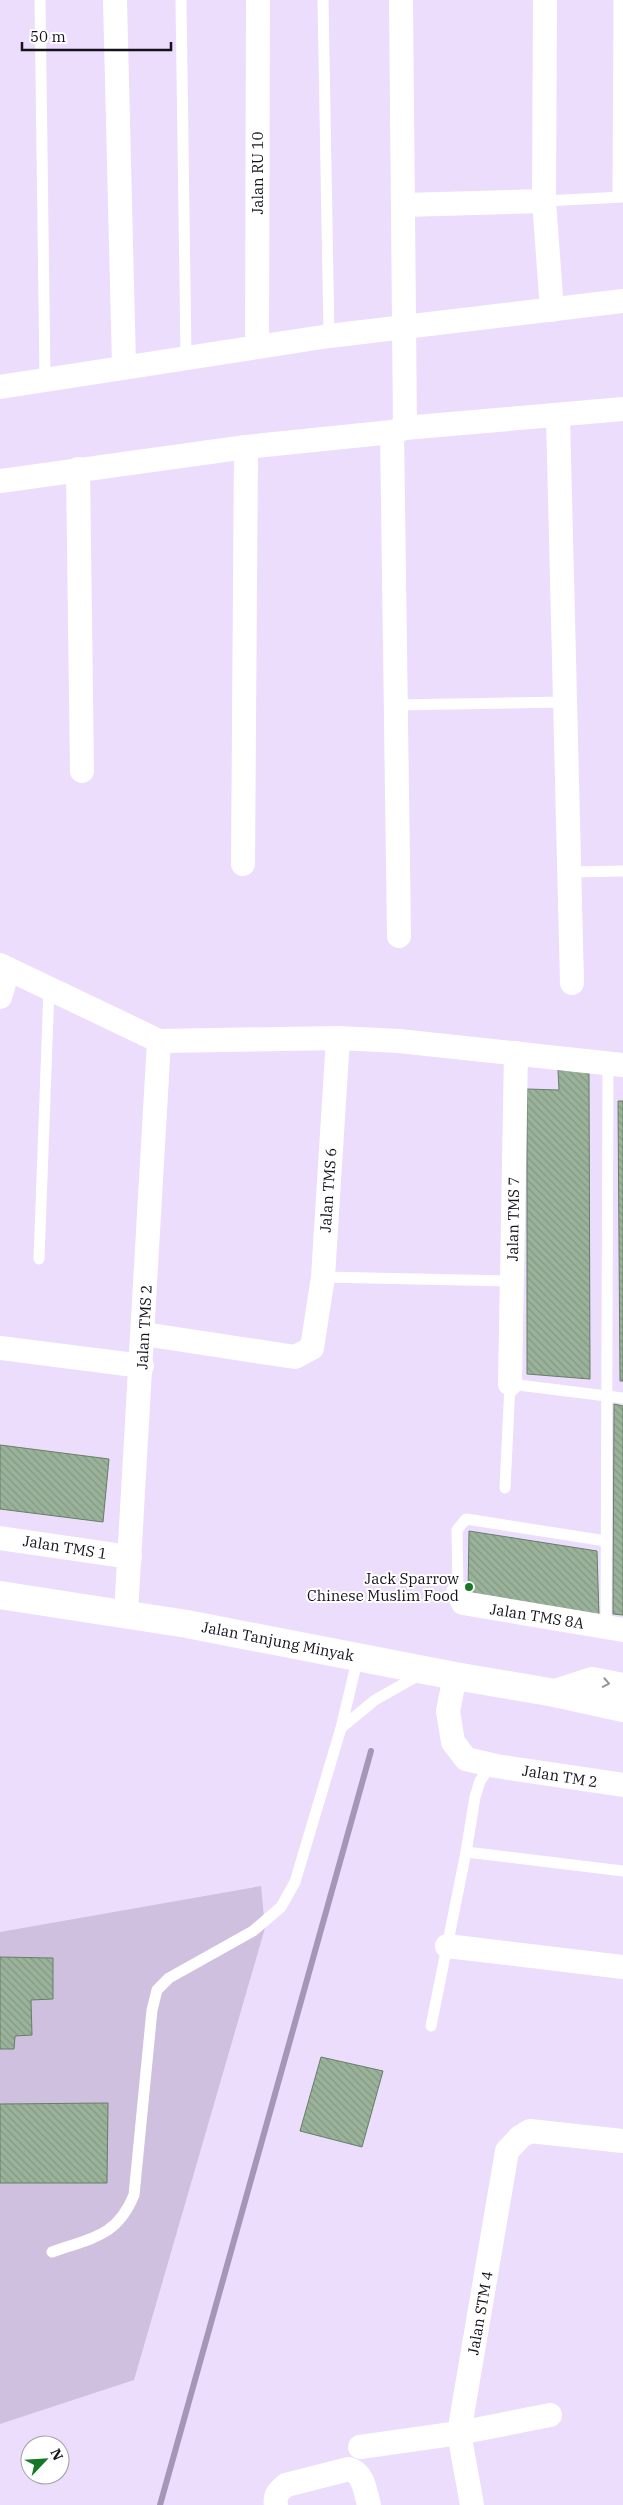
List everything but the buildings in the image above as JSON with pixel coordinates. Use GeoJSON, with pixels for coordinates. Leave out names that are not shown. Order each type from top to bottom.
{"type":"FeatureCollection","features":[{"type":"Feature","properties":{"kind":"main road","name":"Jalan Tanjung Minyak"},"geometry":{"type":"LineString","coordinates":[[0,1595],[126,1613],[455,1676],[555,1693],[623,1708]]}},
{"type":"Feature","properties":{"kind":"main road","name":"Jalan Tanjung Minyak"},"geometry":{"type":"LineString","coordinates":[[555,1693],[592,1681],[623,1687]]}},
{"type":"Feature","properties":{"kind":"street"},"geometry":{"type":"LineString","coordinates":[[115,0],[124,366]]}},
{"type":"Feature","properties":{"kind":"street","name":"Jalan RU 10"},"geometry":{"type":"LineString","coordinates":[[257,346],[258,0]]}},
{"type":"Feature","properties":{"kind":"street"},"geometry":{"type":"LineString","coordinates":[[399,936],[396,705],[399,430],[404,397],[401,0]]}},
{"type":"Feature","properties":{"kind":"street"},"geometry":{"type":"LineString","coordinates":[[545,0],[544,201],[552,310]]}},
{"type":"Feature","properties":{"kind":"street"},"geometry":{"type":"LineString","coordinates":[[404,205],[544,201]]}},
{"type":"Feature","properties":{"kind":"street"},"geometry":{"type":"LineString","coordinates":[[0,387],[45,378],[328,336],[404,334],[623,300]]}},
{"type":"Feature","properties":{"kind":"street"},"geometry":{"type":"LineString","coordinates":[[0,481],[246,447],[399,430],[623,409]]}},
{"type":"Feature","properties":{"kind":"street"},"geometry":{"type":"LineString","coordinates":[[558,416],[572,983]]}},
{"type":"Feature","properties":{"kind":"street"},"geometry":{"type":"LineString","coordinates":[[243,864],[246,447]]}},
{"type":"Feature","properties":{"kind":"street"},"geometry":{"type":"LineString","coordinates":[[78,469],[82,771]]}},
{"type":"Feature","properties":{"kind":"street"},"geometry":{"type":"LineString","coordinates":[[0,997],[4,968],[159,1041],[338,1038],[399,1041],[616,1064]]}},
{"type":"Feature","properties":{"kind":"street","name":"Jalan TMS 6"},"geometry":{"type":"LineString","coordinates":[[144,1334],[294,1357],[312,1348],[323,1277],[338,1038]]}},
{"type":"Feature","properties":{"kind":"street","name":"Jalan TMS 2"},"geometry":{"type":"LineString","coordinates":[[126,1613],[144,1334],[159,1041]]}},
{"type":"Feature","properties":{"kind":"street","name":"Jalan TMS 7"},"geometry":{"type":"LineString","coordinates":[[510,1384],[516,1053]]}},
{"type":"Feature","properties":{"kind":"street"},"geometry":{"type":"LineString","coordinates":[[0,1348],[142,1366]]}},
{"type":"Feature","properties":{"kind":"street","name":"Jalan TMS 1"},"geometry":{"type":"LineString","coordinates":[[0,1538],[130,1557]]}},
{"type":"Feature","properties":{"kind":"street","name":"Jalan TMS 8A"},"geometry":{"type":"LineString","coordinates":[[458,1593],[463,1603],[614,1629]]}},
{"type":"Feature","properties":{"kind":"street","name":"Jalan TM 2"},"geometry":{"type":"LineString","coordinates":[[455,1676],[448,1711],[452,1742],[466,1759],[496,1766],[623,1785]]}},
{"type":"Feature","properties":{"kind":"street"},"geometry":{"type":"LineString","coordinates":[[447,1946],[623,1968]]}},
{"type":"Feature","properties":{"kind":"street","name":"Jalan STM 4"},"geometry":{"type":"LineString","coordinates":[[472,2505],[459,2433],[507,2151],[520,2137],[530,2131],[623,2142]]}},
{"type":"Feature","properties":{"kind":"street"},"geometry":{"type":"LineString","coordinates":[[360,2447],[459,2433],[550,2415]]}},
{"type":"Feature","properties":{"kind":"street"},"geometry":{"type":"LineString","coordinates":[[276,2505],[275,2499],[278,2491],[286,2486],[348,2469],[356,2471],[361,2476],[368,2505]]}},
{"type":"Feature","properties":{"kind":"lane"},"geometry":{"type":"LineString","coordinates":[[40,0],[45,378]]}},
{"type":"Feature","properties":{"kind":"lane"},"geometry":{"type":"LineString","coordinates":[[181,0],[186,357]]}},
{"type":"Feature","properties":{"kind":"lane"},"geometry":{"type":"LineString","coordinates":[[324,0],[328,336]]}},
{"type":"Feature","properties":{"kind":"lane"},"geometry":{"type":"LineString","coordinates":[[544,201],[621,197],[619,0]]}},
{"type":"Feature","properties":{"kind":"lane"},"geometry":{"type":"LineString","coordinates":[[396,705],[565,702]]}},
{"type":"Feature","properties":{"kind":"lane"},"geometry":{"type":"LineString","coordinates":[[569,872],[623,871]]}},
{"type":"Feature","properties":{"kind":"lane"},"geometry":{"type":"LineString","coordinates":[[39,1260],[49,989]]}},
{"type":"Feature","properties":{"kind":"lane"},"geometry":{"type":"LineString","coordinates":[[614,1629],[606,1541],[605,1396],[616,1064]]}},
{"type":"Feature","properties":{"kind":"lane"},"geometry":{"type":"LineString","coordinates":[[323,1277],[512,1281]]}},
{"type":"Feature","properties":{"kind":"lane"},"geometry":{"type":"LineString","coordinates":[[505,1488],[510,1384],[623,1398]]}},
{"type":"Feature","properties":{"kind":"lane"},"geometry":{"type":"LineString","coordinates":[[458,1593],[457,1530],[466,1519],[606,1541]]}},
{"type":"Feature","properties":{"kind":"lane"},"geometry":{"type":"LineString","coordinates":[[52,2252],[110,2232],[127,2213],[134,2195],[152,2010],[158,1990],[169,1978],[252,1931],[281,1907],[295,1882],[341,1728],[358,1656]]}},
{"type":"Feature","properties":{"kind":"lane"},"geometry":{"type":"LineString","coordinates":[[341,1728],[375,1700],[428,1670]]}},
{"type":"Feature","properties":{"kind":"lane"},"geometry":{"type":"LineString","coordinates":[[431,2026],[466,1852],[475,1797],[480,1780],[487,1771],[496,1766]]}},
{"type":"Feature","properties":{"kind":"lane"},"geometry":{"type":"LineString","coordinates":[[466,1852],[623,1871]]}},
{"type":"Feature","properties":{"kind":"shaded area"},"geometry":{"type":"Polygon","coordinates":[[[261,1886],[265,1928],[134,2380],[0,2424],[0,1932],[261,1886]]]}},
{"type":"Feature","properties":{"kind":"waterway"},"geometry":{"type":"LineString","coordinates":[[160,2505],[371,1751]]}},
{"type":"Feature","properties":{"kind":"place","name":"Jack Sparrow Chinese Muslim Food"},"geometry":{"type":"Point","coordinates":[469,1587]}}]}
